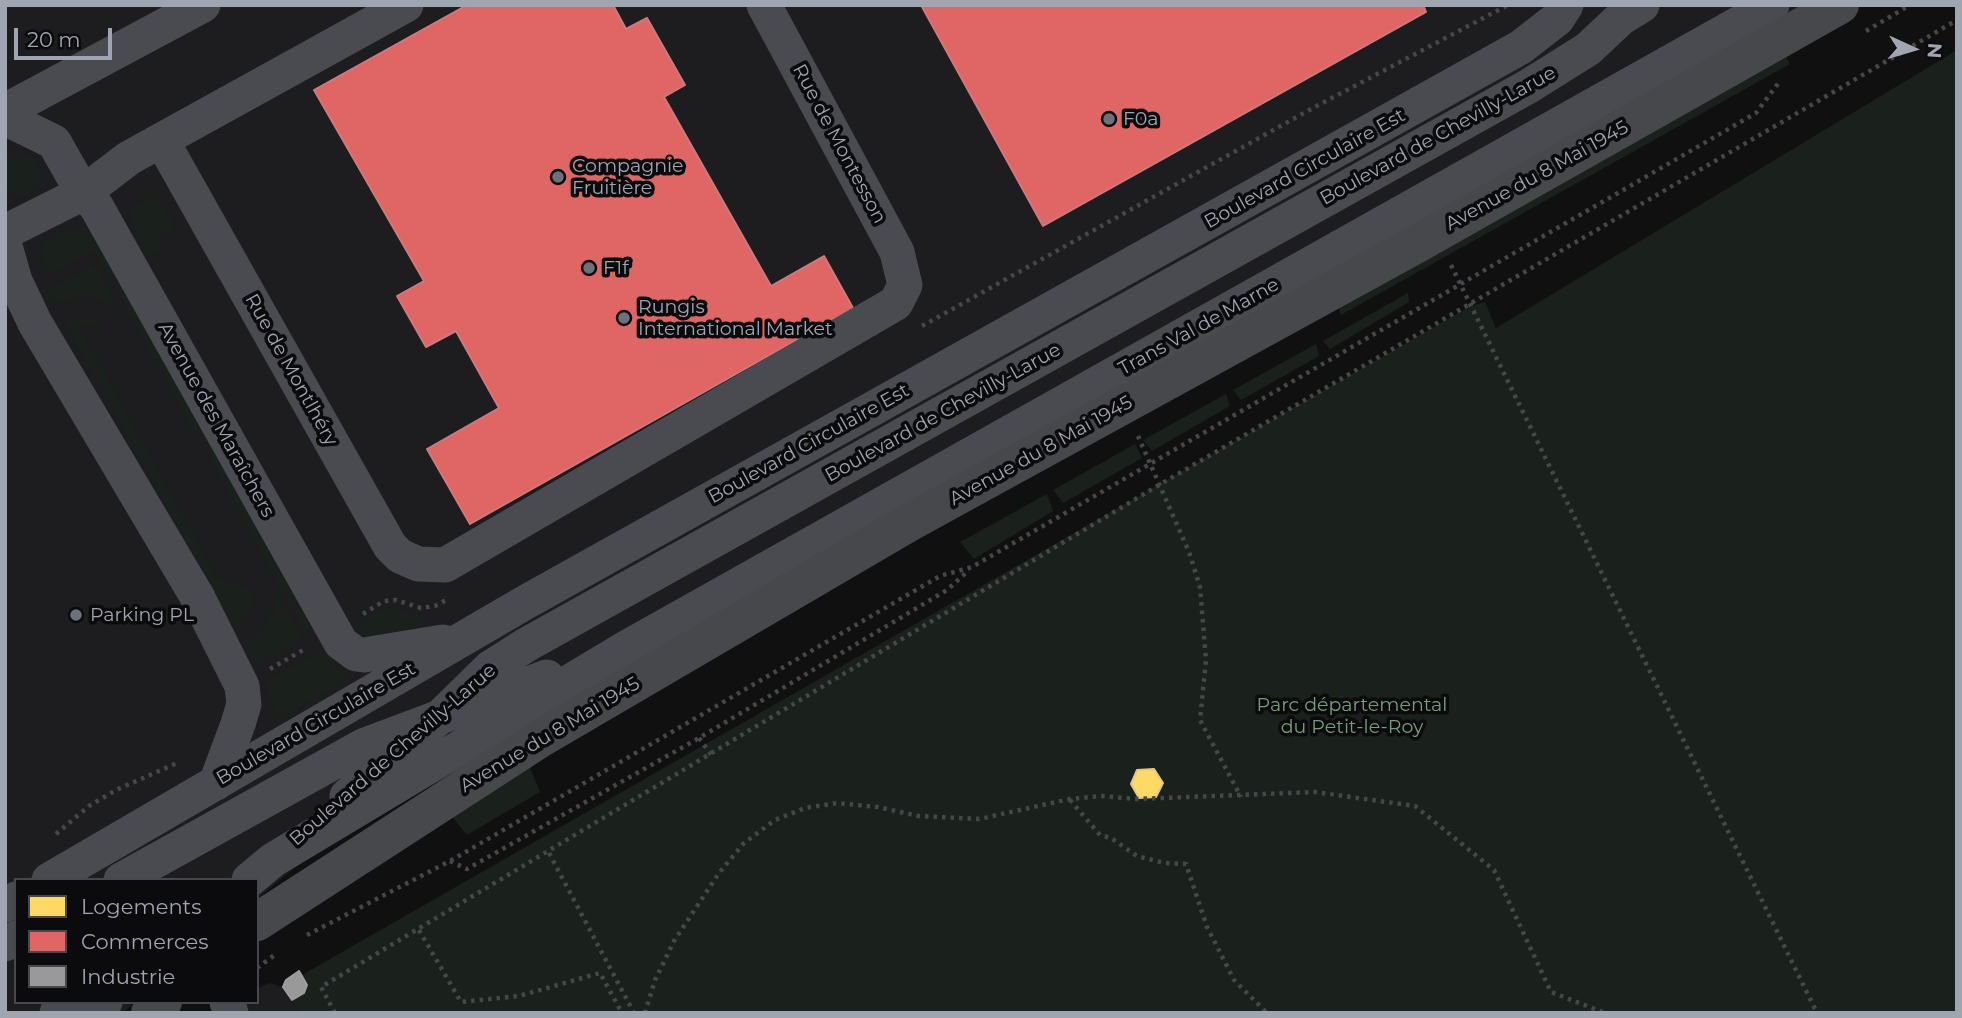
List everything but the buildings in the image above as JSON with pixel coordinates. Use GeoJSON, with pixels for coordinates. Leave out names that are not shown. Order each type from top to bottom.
{"type":"FeatureCollection","features":[{"type":"Feature","properties":{"kind":"main road","name":"Avenue du 8 Mai 1945"},"geometry":{"type":"LineString","coordinates":[[259,921],[541,738],[910,522],[1415,245],[1851,19]]}},
{"type":"Feature","properties":{"kind":"street"},"geometry":{"type":"LineString","coordinates":[[5,111],[203,5]]}},
{"type":"Feature","properties":{"kind":"street"},"geometry":{"type":"LineString","coordinates":[[5,232],[83,193],[129,158],[406,5]]}},
{"type":"Feature","properties":{"kind":"street","name":"Rue de Montesson"},"geometry":{"type":"LineString","coordinates":[[445,565],[896,303],[905,285],[897,252],[764,5]]}},
{"type":"Feature","properties":{"kind":"street","name":"Boulevard Circulaire Est"},"geometry":{"type":"LineString","coordinates":[[52,878],[457,641],[1521,47],[1557,19],[1566,5]]}},
{"type":"Feature","properties":{"kind":"street","name":"Boulevard de Chevilly-Larue"},"geometry":{"type":"LineString","coordinates":[[261,870],[439,718],[491,668],[526,645],[1529,86],[1588,49],[1621,18],[1642,5]]}},
{"type":"Feature","properties":{"kind":"street","name":"Trans Val de Marne"},"geometry":{"type":"LineString","coordinates":[[626,648],[1772,5]]}},
{"type":"Feature","properties":{"kind":"street","name":"Avenue des Maraîchers"},"geometry":{"type":"LineString","coordinates":[[5,118],[54,142],[83,193],[103,217],[341,643],[356,654],[364,655],[424,643],[457,641]]}},
{"type":"Feature","properties":{"kind":"street","name":"Rue de Montlhéry"},"geometry":{"type":"LineString","coordinates":[[162,141],[390,546],[400,556],[418,564],[445,565]]}},
{"type":"Feature","properties":{"kind":"street"},"geometry":{"type":"LineString","coordinates":[[5,246],[15,281],[35,323],[198,597],[242,685],[244,704],[216,783]]}},
{"type":"Feature","properties":{"kind":"street"},"geometry":{"type":"LineString","coordinates":[[125,878],[363,746],[626,648]]}},
{"type":"Feature","properties":{"kind":"street"},"geometry":{"type":"LineString","coordinates":[[261,870],[626,648]]}},
{"type":"Feature","properties":{"kind":"path"},"geometry":{"type":"LineString","coordinates":[[1851,19],[1910,5]]}},
{"type":"Feature","properties":{"kind":"path"},"geometry":{"type":"LineString","coordinates":[[335,1013],[321,987],[712,756],[1159,485],[1469,307],[1957,20]]}},
{"type":"Feature","properties":{"kind":"path"},"geometry":{"type":"LineString","coordinates":[[450,861],[467,869],[699,738],[947,590],[972,567],[1756,113],[1781,80]]}},
{"type":"Feature","properties":{"kind":"path"},"geometry":{"type":"LineString","coordinates":[[1450,261],[1469,307],[1817,1013]]}},
{"type":"Feature","properties":{"kind":"path"},"geometry":{"type":"LineString","coordinates":[[1139,438],[1200,587],[1206,660],[1200,720],[1241,797]]}},
{"type":"Feature","properties":{"kind":"path"},"geometry":{"type":"LineString","coordinates":[[295,942],[450,861],[940,576],[972,567]]}},
{"type":"Feature","properties":{"kind":"path"},"geometry":{"type":"LineString","coordinates":[[699,738],[712,756]]}},
{"type":"Feature","properties":{"kind":"path"},"geometry":{"type":"LineString","coordinates":[[645,1013],[655,980],[696,903],[744,843],[775,820],[805,808],[837,803],[878,807],[918,816],[979,819],[1070,799],[1101,796],[1137,799],[1315,792],[1415,806],[1494,870],[1551,992],[1605,1013]]}},
{"type":"Feature","properties":{"kind":"path"},"geometry":{"type":"LineString","coordinates":[[1070,799],[1100,835],[1111,838],[1137,856],[1164,863],[1186,864],[1207,927],[1234,980],[1267,1013]]}},
{"type":"Feature","properties":{"kind":"path"},"geometry":{"type":"LineString","coordinates":[[549,853],[634,1013]]}},
{"type":"Feature","properties":{"kind":"path"},"geometry":{"type":"LineString","coordinates":[[419,930],[461,1002],[519,996],[600,973],[622,1013]]}},
{"type":"Feature","properties":{"kind":"path"},"geometry":{"type":"LineString","coordinates":[[259,967],[286,948]]}},
{"type":"Feature","properties":{"kind":"shaded area","name":"Rungis International Market"},"geometry":{"type":"Polygon","coordinates":[[[5,5],[1802,5],[563,696],[299,864],[259,897],[259,878],[14,878],[14,1004],[133,1004],[123,1013],[5,1013],[5,5]]]}},
{"type":"Feature","properties":{"kind":"shaded area"},"geometry":{"type":"Polygon","coordinates":[[[269,983],[283,987],[300,1013],[221,1013],[232,1004],[259,1004],[259,988],[269,983]]]}},
{"type":"Feature","properties":{"kind":"green space","name":"Parc départemental du Petit-le-Roy"},"geometry":{"type":"Polygon","coordinates":[[[1957,50],[1957,1013],[300,1013],[283,987],[286,980],[299,971],[302,975],[1469,307],[1485,302],[1496,328],[1957,50]]]}},
{"type":"Feature","properties":{"kind":"green space"},"geometry":{"type":"Polygon","coordinates":[[[1785,55],[1790,64],[1341,315],[1338,306],[1785,55]]]}},
{"type":"Feature","properties":{"kind":"green space"},"geometry":{"type":"Polygon","coordinates":[[[15,152],[29,154],[41,171],[39,185],[20,197],[5,191],[5,157],[15,152]]]}},
{"type":"Feature","properties":{"kind":"green space"},"geometry":{"type":"Polygon","coordinates":[[[156,195],[176,228],[157,238],[163,250],[145,258],[129,214],[135,205],[156,195]]]}},
{"type":"Feature","properties":{"kind":"green space"},"geometry":{"type":"Polygon","coordinates":[[[59,231],[89,231],[115,275],[109,278],[94,251],[50,275],[42,257],[46,240],[59,231]]]}},
{"type":"Feature","properties":{"kind":"green space"},"geometry":{"type":"Polygon","coordinates":[[[95,265],[120,311],[103,301],[83,296],[53,303],[47,291],[95,265]]]}},
{"type":"Feature","properties":{"kind":"green space"},"geometry":{"type":"Polygon","coordinates":[[[120,285],[202,432],[196,435],[115,287],[120,285]]]}},
{"type":"Feature","properties":{"kind":"green space"},"geometry":{"type":"Polygon","coordinates":[[[1408,293],[1409,302],[1330,349],[1323,341],[1408,293]]]}},
{"type":"Feature","properties":{"kind":"green space"},"geometry":{"type":"Polygon","coordinates":[[[80,316],[97,320],[107,329],[77,324],[216,577],[252,589],[253,606],[235,629],[64,321],[80,316]]]}},
{"type":"Feature","properties":{"kind":"green space"},"geometry":{"type":"Polygon","coordinates":[[[1316,344],[1319,356],[1241,400],[1233,390],[1316,344]]]}},
{"type":"Feature","properties":{"kind":"green space"},"geometry":{"type":"Polygon","coordinates":[[[1226,394],[1230,406],[1152,451],[1143,440],[1226,394]]]}},
{"type":"Feature","properties":{"kind":"green space"},"geometry":{"type":"Polygon","coordinates":[[[208,442],[311,629],[307,636],[203,444],[208,442]]]}},
{"type":"Feature","properties":{"kind":"green space"},"geometry":{"type":"Polygon","coordinates":[[[1135,444],[1142,458],[1063,503],[1053,490],[1135,444]]]}},
{"type":"Feature","properties":{"kind":"green space"},"geometry":{"type":"Polygon","coordinates":[[[1047,494],[1053,511],[974,559],[960,542],[1047,494]]]}},
{"type":"Feature","properties":{"kind":"green space"},"geometry":{"type":"Polygon","coordinates":[[[276,593],[303,641],[257,665],[245,647],[273,614],[276,593]]]}},
{"type":"Feature","properties":{"kind":"green space"},"geometry":{"type":"Polygon","coordinates":[[[387,606],[424,616],[425,621],[409,630],[371,638],[356,632],[360,623],[387,606]]]}},
{"type":"Feature","properties":{"kind":"green space"},"geometry":{"type":"Polygon","coordinates":[[[322,650],[332,666],[345,674],[344,681],[283,716],[275,715],[266,681],[322,650]]]}},
{"type":"Feature","properties":{"kind":"green space"},"geometry":{"type":"Polygon","coordinates":[[[528,762],[540,792],[467,835],[448,812],[528,762]]]}},
{"type":"Feature","properties":{"kind":"place","name":"F0a"},"geometry":{"type":"Point","coordinates":[1109,119]}},
{"type":"Feature","properties":{"kind":"place","name":"Compagnie Fruitière"},"geometry":{"type":"Point","coordinates":[558,177]}},
{"type":"Feature","properties":{"kind":"place","name":"F1f"},"geometry":{"type":"Point","coordinates":[589,268]}},
{"type":"Feature","properties":{"kind":"place","name":"Rungis International Market"},"geometry":{"type":"Point","coordinates":[624,318]}},
{"type":"Feature","properties":{"kind":"place","name":"Parking PL"},"geometry":{"type":"Point","coordinates":[76,615]}}]}
